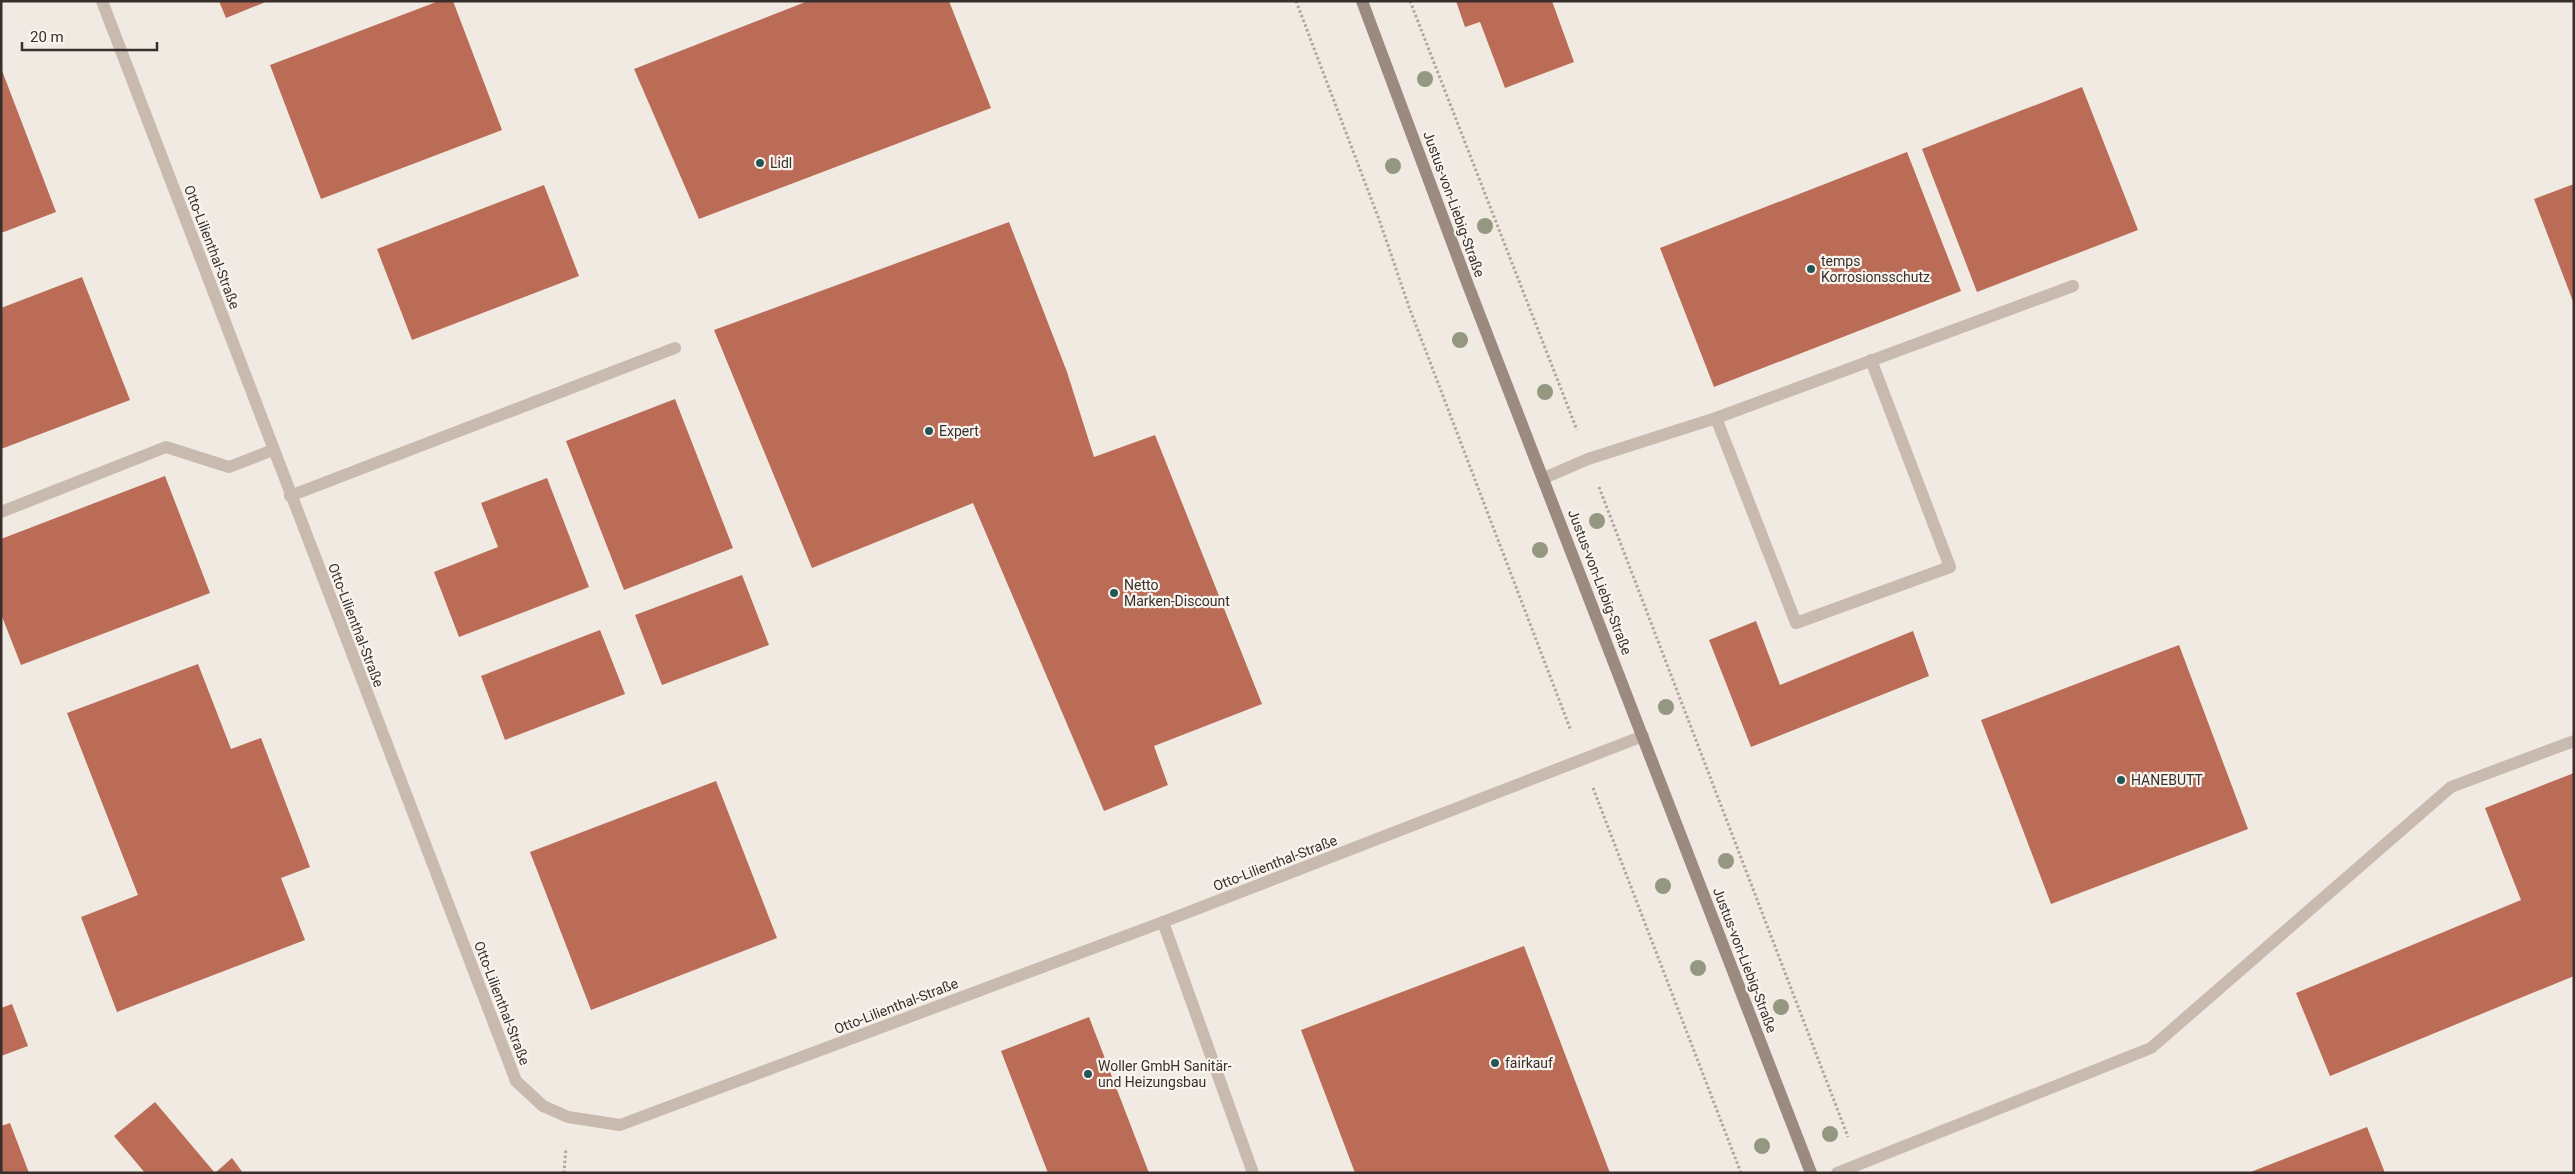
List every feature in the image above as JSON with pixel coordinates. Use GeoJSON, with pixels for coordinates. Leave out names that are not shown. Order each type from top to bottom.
{"type":"FeatureCollection","features":[{"type":"Feature","properties":{"kind":"main road","name":"Justus-von-Liebig-Straße"},"geometry":{"type":"LineString","coordinates":[[1362,1],[1468,285],[1811,1173]]}},
{"type":"Feature","properties":{"kind":"street","name":"Otto-Lilienthal-Straße"},"geometry":{"type":"LineString","coordinates":[[102,1],[290,496],[516,1081],[543,1106],[568,1117],[620,1125],[1163,922],[1643,736]]}},
{"type":"Feature","properties":{"kind":"street"},"geometry":{"type":"LineString","coordinates":[[1544,478],[1588,459],[1716,418],[2073,286]]}},
{"type":"Feature","properties":{"kind":"street"},"geometry":{"type":"LineString","coordinates":[[290,496],[675,348]]}},
{"type":"Feature","properties":{"kind":"street"},"geometry":{"type":"LineString","coordinates":[[1716,418],[1796,623],[1950,567],[1871,360]]}},
{"type":"Feature","properties":{"kind":"street"},"geometry":{"type":"LineString","coordinates":[[1,512],[166,447],[229,468],[273,450]]}},
{"type":"Feature","properties":{"kind":"street"},"geometry":{"type":"LineString","coordinates":[[1837,1173],[2151,1048],[2452,786],[2574,741]]}},
{"type":"Feature","properties":{"kind":"street"},"geometry":{"type":"LineString","coordinates":[[1163,922],[1253,1173]]}},
{"type":"Feature","properties":{"kind":"path"},"geometry":{"type":"LineString","coordinates":[[1296,1],[1380,222],[1409,307],[1741,1173]]}},
{"type":"Feature","properties":{"kind":"path"},"geometry":{"type":"LineString","coordinates":[[1410,1],[1859,1164]]}},
{"type":"Feature","properties":{"kind":"building"},"geometry":{"type":"Polygon","coordinates":[[[219,1],[268,1],[226,18],[219,1]]]}},
{"type":"Feature","properties":{"kind":"building"},"geometry":{"type":"Polygon","coordinates":[[[439,1],[453,1],[502,130],[321,199],[270,65],[439,1]]]}},
{"type":"Feature","properties":{"kind":"building","name":"Lidl"},"geometry":{"type":"Polygon","coordinates":[[[808,1],[949,1],[991,108],[699,219],[634,69],[808,1]]]}},
{"type":"Feature","properties":{"kind":"building"},"geometry":{"type":"Polygon","coordinates":[[[1456,1],[1552,1],[1574,62],[1505,88],[1480,22],[1465,27],[1456,1]]]}},
{"type":"Feature","properties":{"kind":"building"},"geometry":{"type":"Polygon","coordinates":[[[1,68],[56,212],[1,233],[1,68]]]}},
{"type":"Feature","properties":{"kind":"building"},"geometry":{"type":"Polygon","coordinates":[[[2082,87],[2138,230],[1977,292],[1922,149],[2082,87]]]}},
{"type":"Feature","properties":{"kind":"building","name":"temps Korrosionsschutz"},"geometry":{"type":"Polygon","coordinates":[[[1907,152],[1961,291],[1714,387],[1660,248],[1907,152]]]}},
{"type":"Feature","properties":{"kind":"building"},"geometry":{"type":"Polygon","coordinates":[[[2574,184],[2574,304],[2534,199],[2574,184]]]}},
{"type":"Feature","properties":{"kind":"building"},"geometry":{"type":"Polygon","coordinates":[[[544,185],[579,276],[412,340],[377,249],[544,185]]]}},
{"type":"Feature","properties":{"kind":"building"},"geometry":{"type":"Polygon","coordinates":[[[1009,222],[1067,372],[1094,457],[1155,435],[1262,704],[1154,746],[1168,785],[1104,811],[973,503],[812,568],[714,330],[1009,222]]]}},
{"type":"Feature","properties":{"kind":"building"},"geometry":{"type":"Polygon","coordinates":[[[82,277],[130,400],[1,449],[1,308],[82,277]]]}},
{"type":"Feature","properties":{"kind":"building"},"geometry":{"type":"Polygon","coordinates":[[[675,399],[733,548],[624,590],[566,441],[675,399]]]}},
{"type":"Feature","properties":{"kind":"building"},"geometry":{"type":"Polygon","coordinates":[[[165,476],[210,593],[21,665],[1,614],[1,539],[165,476]]]}},
{"type":"Feature","properties":{"kind":"building"},"geometry":{"type":"Polygon","coordinates":[[[547,478],[589,587],[459,637],[434,572],[498,547],[481,503],[547,478]]]}},
{"type":"Feature","properties":{"kind":"building"},"geometry":{"type":"Polygon","coordinates":[[[742,575],[769,645],[662,685],[635,615],[742,575]]]}},
{"type":"Feature","properties":{"kind":"building"},"geometry":{"type":"Polygon","coordinates":[[[1756,621],[1780,685],[1913,631],[1929,676],[1751,747],[1709,640],[1756,621]]]}},
{"type":"Feature","properties":{"kind":"building"},"geometry":{"type":"Polygon","coordinates":[[[600,630],[625,694],[505,740],[481,676],[600,630]]]}},
{"type":"Feature","properties":{"kind":"building"},"geometry":{"type":"Polygon","coordinates":[[[2179,645],[2248,829],[2051,904],[1981,720],[2179,645]]]}},
{"type":"Feature","properties":{"kind":"building"},"geometry":{"type":"Polygon","coordinates":[[[198,664],[231,749],[261,738],[310,867],[281,878],[305,940],[117,1012],[81,917],[138,895],[67,713],[198,664]]]}},
{"type":"Feature","properties":{"kind":"building"},"geometry":{"type":"Polygon","coordinates":[[[2574,773],[2574,976],[2330,1076],[2296,993],[2521,900],[2485,808],[2574,773]]]}},
{"type":"Feature","properties":{"kind":"building"},"geometry":{"type":"Polygon","coordinates":[[[716,781],[777,938],[591,1010],[530,852],[716,781]]]}},
{"type":"Feature","properties":{"kind":"building"},"geometry":{"type":"Polygon","coordinates":[[[1524,946],[1610,1173],[1355,1173],[1301,1030],[1524,946]]]}},
{"type":"Feature","properties":{"kind":"building"},"geometry":{"type":"Polygon","coordinates":[[[12,1004],[28,1046],[1,1056],[1,1008],[12,1004]]]}},
{"type":"Feature","properties":{"kind":"building"},"geometry":{"type":"Polygon","coordinates":[[[1089,1017],[1149,1173],[1048,1173],[1001,1051],[1089,1017]]]}},
{"type":"Feature","properties":{"kind":"building"},"geometry":{"type":"Polygon","coordinates":[[[155,1102],[215,1173],[145,1173],[114,1136],[155,1102]]]}},
{"type":"Feature","properties":{"kind":"building"},"geometry":{"type":"Polygon","coordinates":[[[10,1123],[29,1173],[1,1173],[1,1126],[10,1123]]]}},
{"type":"Feature","properties":{"kind":"building"},"geometry":{"type":"Polygon","coordinates":[[[2367,1127],[2385,1173],[2248,1173],[2367,1127]]]}},
{"type":"Feature","properties":{"kind":"building"},"geometry":{"type":"Polygon","coordinates":[[[232,1158],[243,1173],[215,1173],[232,1158]]]}},
{"type":"Feature","properties":{"kind":"place","name":"Lidl"},"geometry":{"type":"Point","coordinates":[760,163]}},
{"type":"Feature","properties":{"kind":"place","name":"temps Korrosionsschutz"},"geometry":{"type":"Point","coordinates":[1811,269]}},
{"type":"Feature","properties":{"kind":"place","name":"Expert"},"geometry":{"type":"Point","coordinates":[929,431]}},
{"type":"Feature","properties":{"kind":"place","name":"Netto Marken-Discount"},"geometry":{"type":"Point","coordinates":[1114,593]}},
{"type":"Feature","properties":{"kind":"place","name":"HANEBUTT"},"geometry":{"type":"Point","coordinates":[2121,780]}},
{"type":"Feature","properties":{"kind":"place","name":"fairkauf"},"geometry":{"type":"Point","coordinates":[1495,1063]}},
{"type":"Feature","properties":{"kind":"place","name":"Woller GmbH Sanitär- und Heizungsbau"},"geometry":{"type":"Point","coordinates":[1088,1074]}}]}
